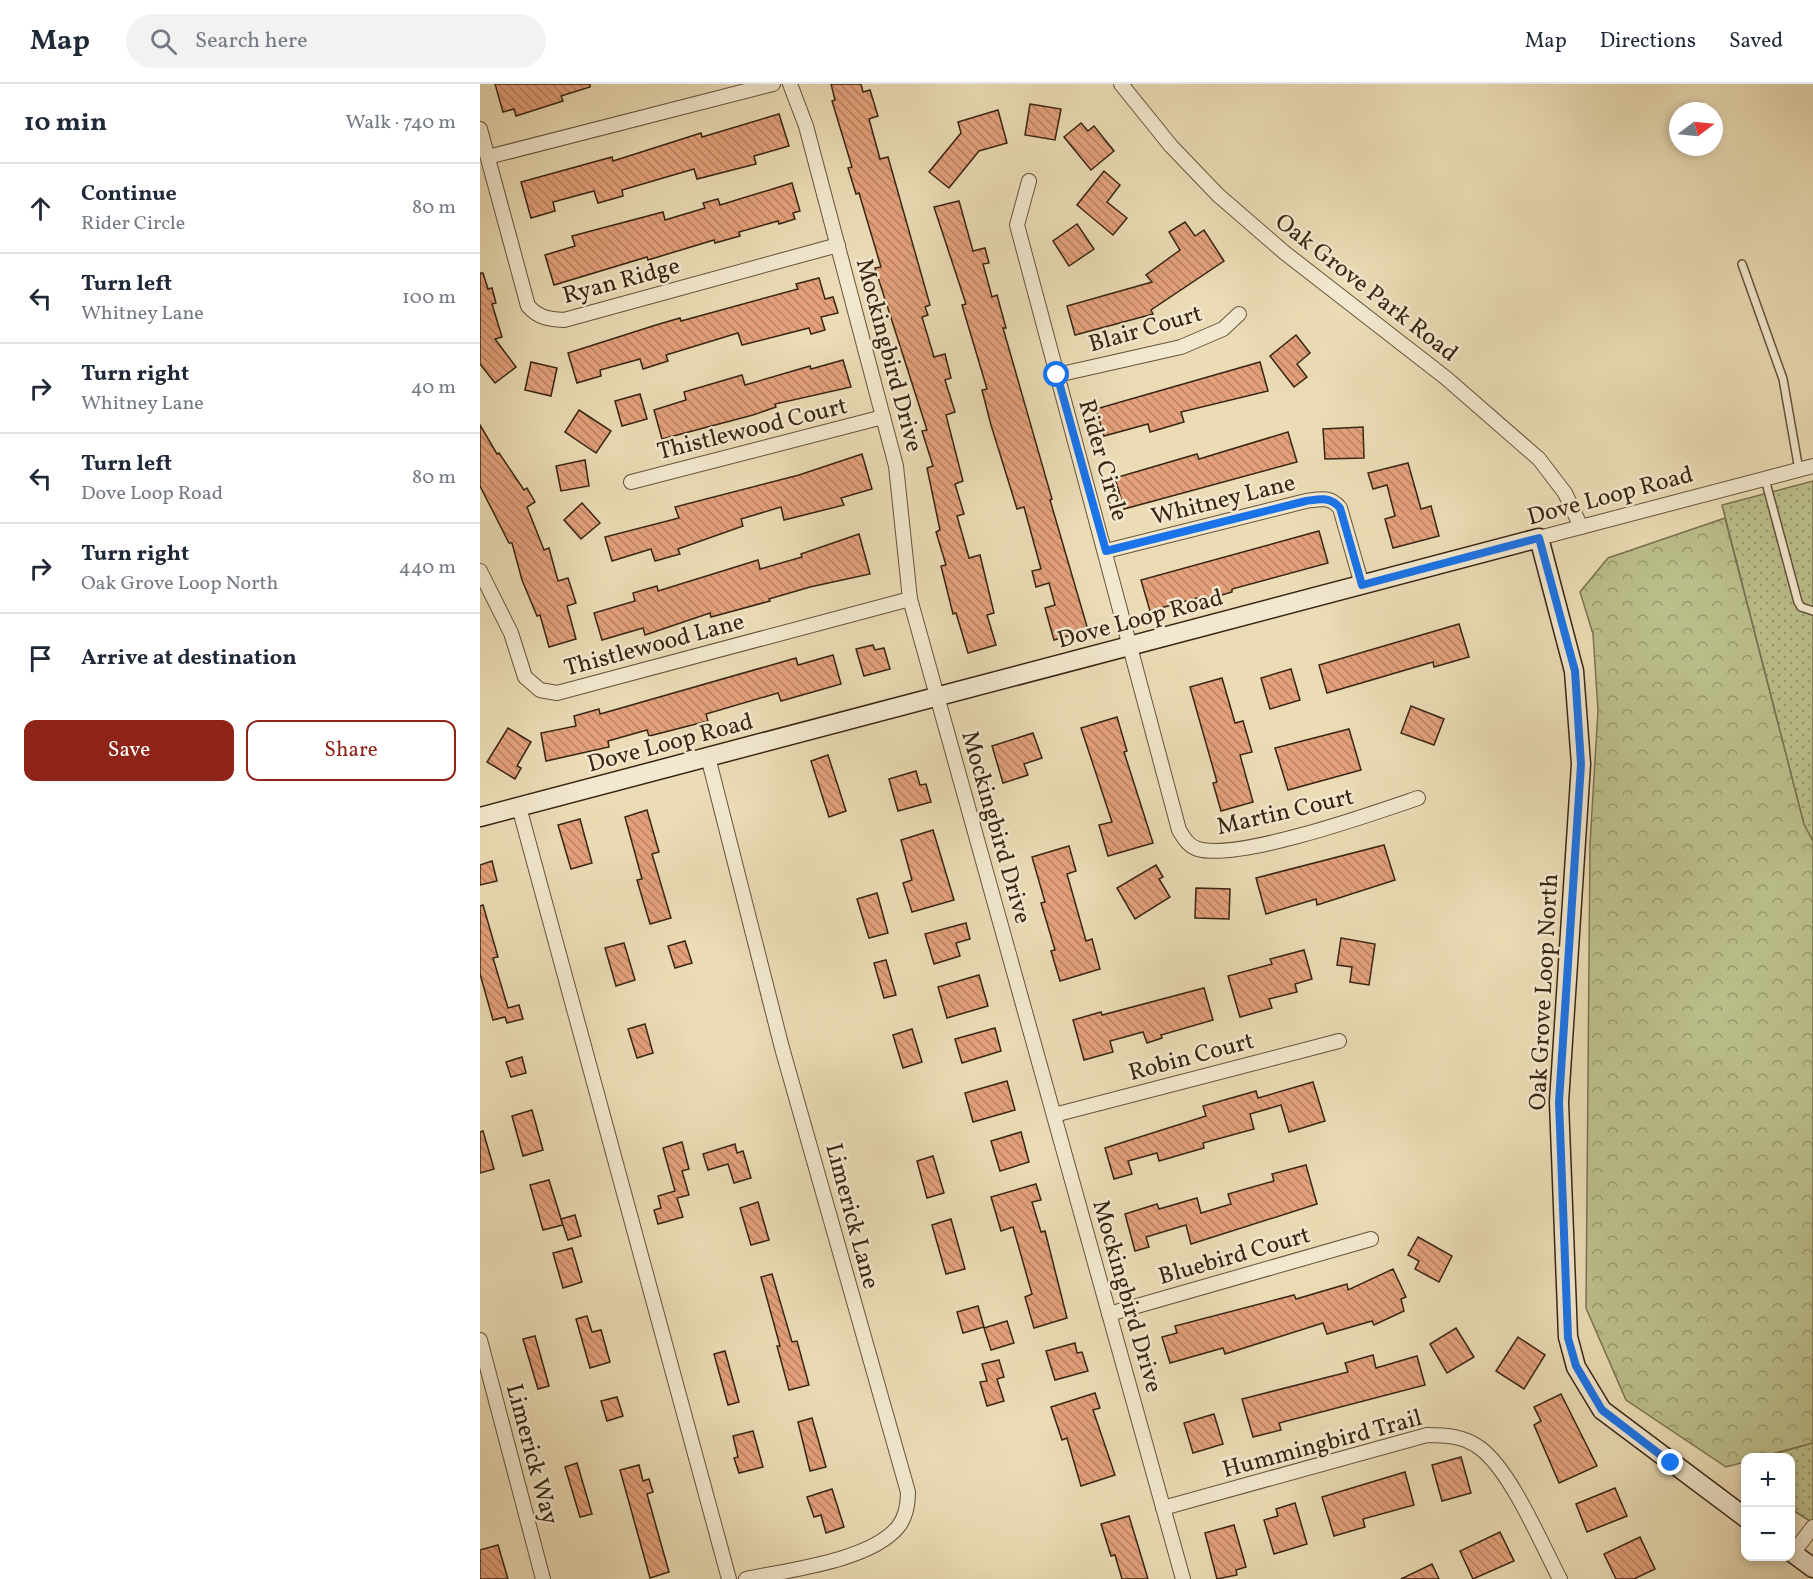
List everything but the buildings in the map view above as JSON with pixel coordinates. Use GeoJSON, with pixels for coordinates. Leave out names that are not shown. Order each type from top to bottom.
{"type":"FeatureCollection","features":[{"type":"Feature","properties":{"kind":"street"},"geometry":{"type":"LineString","coordinates":[[488,157],[773,84]]}},
{"type":"Feature","properties":{"kind":"street","name":"Mockingbird Drive"},"geometry":{"type":"LineString","coordinates":[[790,84],[806,126],[896,466],[910,599],[1183,1579]]}},
{"type":"Feature","properties":{"kind":"street","name":"Oak Grove Park Road"},"geometry":{"type":"LineString","coordinates":[[1121,84],[1171,146],[1218,195],[1285,253],[1446,378],[1539,459],[1565,494],[1581,527]]}},
{"type":"Feature","properties":{"kind":"street","name":"Ryan Ridge"},"geometry":{"type":"LineString","coordinates":[[480,129],[528,306],[536,315],[548,319],[564,320],[838,244]]}},
{"type":"Feature","properties":{"kind":"street","name":"Rider Circle"},"geometry":{"type":"LineString","coordinates":[[1029,181],[1017,225],[1106,551],[1129,646]]}},
{"type":"Feature","properties":{"kind":"street","name":"Blair Court"},"geometry":{"type":"LineString","coordinates":[[1057,375],[1180,347],[1223,329],[1239,314]]}},
{"type":"Feature","properties":{"kind":"street","name":"Thistlewood Court"},"geometry":{"type":"LineString","coordinates":[[631,482],[883,417]]}},
{"type":"Feature","properties":{"kind":"street","name":"Dove Loop Road"},"geometry":{"type":"LineString","coordinates":[[480,817],[1813,466]]}},
{"type":"Feature","properties":{"kind":"street","name":"Whitney Lane"},"geometry":{"type":"LineString","coordinates":[[1106,551],[1326,498],[1334,501],[1340,508],[1362,585]]}},
{"type":"Feature","properties":{"kind":"street","name":"Oak Grove Loop North"},"geometry":{"type":"LineString","coordinates":[[1539,538],[1575,671],[1581,764],[1559,1102],[1568,1338],[1576,1366],[1602,1410],[1741,1514]]}},
{"type":"Feature","properties":{"kind":"street","name":"Thistlewood Lane"},"geometry":{"type":"LineString","coordinates":[[480,571],[511,633],[525,677],[540,690],[557,693],[910,599]]}},
{"type":"Feature","properties":{"kind":"street","name":"Martin Court"},"geometry":{"type":"LineString","coordinates":[[1129,646],[1171,808],[1187,843],[1211,851],[1249,847],[1355,820],[1418,798]]}},
{"type":"Feature","properties":{"kind":"street","name":"Limerick Lane"},"geometry":{"type":"LineString","coordinates":[[708,757],[782,1048],[908,1492],[908,1503],[898,1527],[869,1547],[836,1559],[746,1579]]}},
{"type":"Feature","properties":{"kind":"street"},"geometry":{"type":"LineString","coordinates":[[519,807],[729,1579]]}},
{"type":"Feature","properties":{"kind":"street","name":"Robin Court"},"geometry":{"type":"LineString","coordinates":[[1054,1114],[1339,1041]]}},
{"type":"Feature","properties":{"kind":"street","name":"Bluebird Court"},"geometry":{"type":"LineString","coordinates":[[1109,1314],[1371,1239]]}},
{"type":"Feature","properties":{"kind":"street","name":"Limerick Way"},"geometry":{"type":"LineString","coordinates":[[480,1340],[543,1579]]}},
{"type":"Feature","properties":{"kind":"street","name":"Hummingbird Trail"},"geometry":{"type":"LineString","coordinates":[[1164,1508],[1427,1435],[1454,1436],[1480,1448],[1496,1464],[1560,1579]]}},
{"type":"Feature","properties":{"kind":"street"},"geometry":{"type":"LineString","coordinates":[[1795,1548],[1813,1527]]}},
{"type":"Feature","properties":{"kind":"street"},"geometry":{"type":"LineString","coordinates":[[1795,1554],[1813,1568]]}},
{"type":"Feature","properties":{"kind":"lane"},"geometry":{"type":"LineString","coordinates":[[1742,264],[1783,379],[1799,470]]}},
{"type":"Feature","properties":{"kind":"lane"},"geometry":{"type":"LineString","coordinates":[[1766,478],[1798,602],[1801,607],[1813,611]]}},
{"type":"Feature","properties":{"kind":"green space"},"geometry":{"type":"Polygon","coordinates":[[[1813,481],[1813,841],[1804,824],[1722,505],[1813,481]]]}},
{"type":"Feature","properties":{"kind":"green space"},"geometry":{"type":"Polygon","coordinates":[[[1725,518],[1804,824],[1813,841],[1813,1443],[1775,1453],[1741,1453],[1741,1463],[1726,1467],[1626,1400],[1586,1308],[1590,844],[1598,710],[1593,634],[1580,592],[1608,558],[1725,518]]]}},
{"type":"Feature","properties":{"kind":"green space"},"geometry":{"type":"Polygon","coordinates":[[[1813,1443],[1813,1523],[1795,1512],[1795,1453],[1778,1453],[1813,1443]]]}},
{"type":"Feature","properties":{"kind":"route"},"geometry":{"type":"LineString","coordinates":[[1057,375],[1106,551],[1326,498],[1334,501],[1340,508],[1362,585],[1539,538],[1575,671],[1581,764],[1559,1102],[1568,1338],[1576,1366],[1589,1392],[1602,1410],[1671,1463]]}}]}
